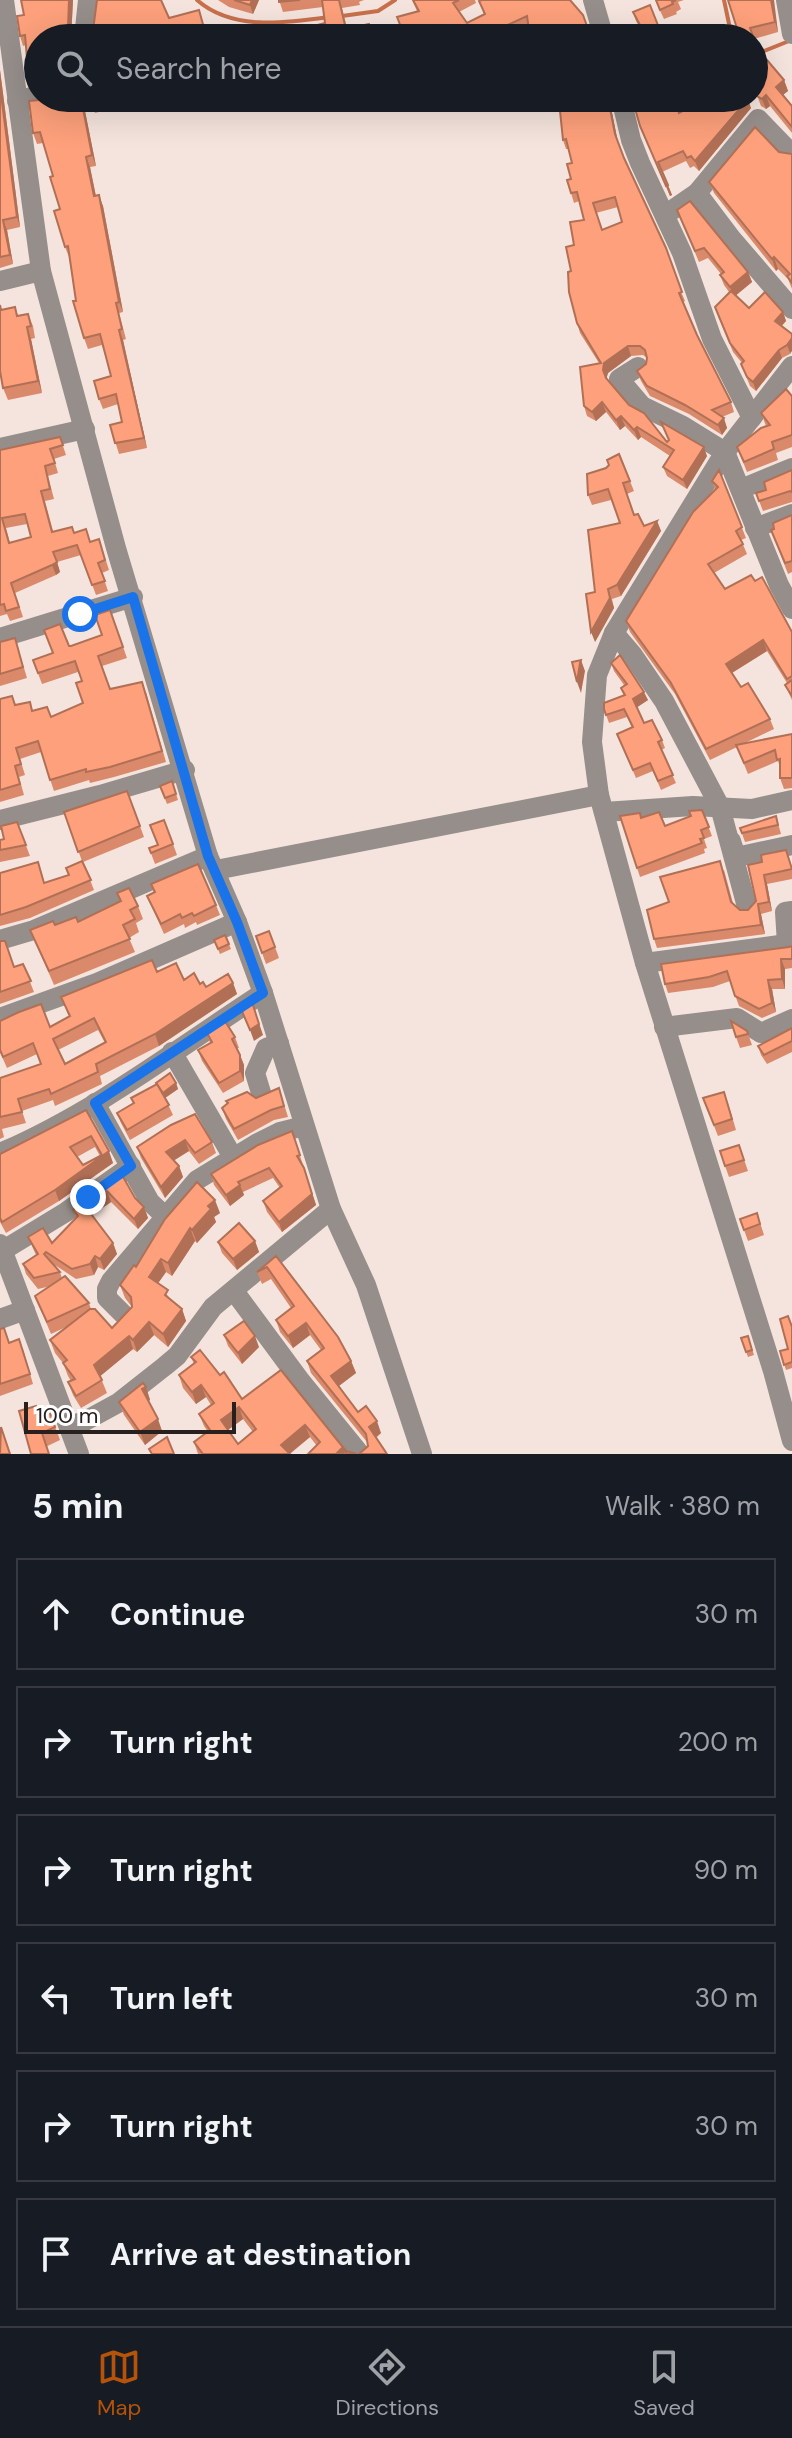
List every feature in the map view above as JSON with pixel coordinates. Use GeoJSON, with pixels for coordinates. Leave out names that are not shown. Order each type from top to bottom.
{"type":"FeatureCollection","features":[{"type":"Feature","properties":{"kind":"street"},"geometry":{"type":"LineString","coordinates":[[4,0],[41,271],[116,548],[212,863],[263,993],[331,1209],[366,1285],[422,1454]]}},
{"type":"Feature","properties":{"kind":"street"},"geometry":{"type":"LineString","coordinates":[[85,24],[88,0]]}},
{"type":"Feature","properties":{"kind":"street"},"geometry":{"type":"LineString","coordinates":[[593,0],[600,24]]}},
{"type":"Feature","properties":{"kind":"street"},"geometry":{"type":"LineString","coordinates":[[786,0],[791,30]]}},
{"type":"Feature","properties":{"kind":"street"},"geometry":{"type":"LineString","coordinates":[[17,101],[24,99]]}},
{"type":"Feature","properties":{"kind":"street"},"geometry":{"type":"LineString","coordinates":[[624,112],[631,140],[697,290],[712,339],[752,418]]}},
{"type":"Feature","properties":{"kind":"street"},"geometry":{"type":"LineString","coordinates":[[665,215],[697,193],[758,119],[792,154]]}},
{"type":"Feature","properties":{"kind":"street"},"geometry":{"type":"LineString","coordinates":[[697,193],[792,309]]}},
{"type":"Feature","properties":{"kind":"street"},"geometry":{"type":"LineString","coordinates":[[0,281],[41,271]]}},
{"type":"Feature","properties":{"kind":"street"},"geometry":{"type":"LineString","coordinates":[[792,366],[725,452],[614,633],[597,675],[592,742],[601,803],[645,963],[773,1371],[792,1441]]}},
{"type":"Feature","properties":{"kind":"street"},"geometry":{"type":"LineString","coordinates":[[638,367],[619,379],[642,406],[725,452],[755,528],[786,582],[792,609]]}},
{"type":"Feature","properties":{"kind":"street"},"geometry":{"type":"LineString","coordinates":[[0,448],[85,429]]}},
{"type":"Feature","properties":{"kind":"street"},"geometry":{"type":"LineString","coordinates":[[741,489],[792,468]]}},
{"type":"Feature","properties":{"kind":"street"},"geometry":{"type":"LineString","coordinates":[[755,528],[792,514]]}},
{"type":"Feature","properties":{"kind":"street"},"geometry":{"type":"LineString","coordinates":[[0,638],[133,597]]}},
{"type":"Feature","properties":{"kind":"street"},"geometry":{"type":"LineString","coordinates":[[614,633],[664,701],[720,807],[736,857],[792,845]]}},
{"type":"Feature","properties":{"kind":"street"},"geometry":{"type":"LineString","coordinates":[[0,820],[185,770]]}},
{"type":"Feature","properties":{"kind":"street"},"geometry":{"type":"LineString","coordinates":[[0,940],[212,863],[601,803],[752,809],[792,800]]}},
{"type":"Feature","properties":{"kind":"street"},"geometry":{"type":"LineString","coordinates":[[720,807],[747,907]]}},
{"type":"Feature","properties":{"kind":"street"},"geometry":{"type":"LineString","coordinates":[[645,963],[790,944],[785,912],[792,911]]}},
{"type":"Feature","properties":{"kind":"street"},"geometry":{"type":"LineString","coordinates":[[0,1018],[97,983],[237,922]]}},
{"type":"Feature","properties":{"kind":"street"},"geometry":{"type":"LineString","coordinates":[[0,1153],[95,1103],[263,993]]}},
{"type":"Feature","properties":{"kind":"street"},"geometry":{"type":"LineString","coordinates":[[664,1027],[737,1018],[761,1033],[792,1019]]}},
{"type":"Feature","properties":{"kind":"street"},"geometry":{"type":"LineString","coordinates":[[262,1096],[255,1073],[266,1048],[279,1043]]}},
{"type":"Feature","properties":{"kind":"street"},"geometry":{"type":"LineString","coordinates":[[172,1052],[234,1159]]}},
{"type":"Feature","properties":{"kind":"street"},"geometry":{"type":"LineString","coordinates":[[95,1103],[150,1202],[167,1218]]}},
{"type":"Feature","properties":{"kind":"street"},"geometry":{"type":"LineString","coordinates":[[123,1314],[107,1298],[107,1289],[116,1273],[197,1180],[256,1144],[280,1132],[304,1126]]}},
{"type":"Feature","properties":{"kind":"street"},"geometry":{"type":"LineString","coordinates":[[79,1454],[1,1248],[66,1212],[131,1166]]}},
{"type":"Feature","properties":{"kind":"street"},"geometry":{"type":"LineString","coordinates":[[69,1426],[118,1403],[165,1366],[177,1356],[213,1307],[331,1209]]}},
{"type":"Feature","properties":{"kind":"street"},"geometry":{"type":"LineString","coordinates":[[234,1291],[360,1454]]}},
{"type":"Feature","properties":{"kind":"street"},"geometry":{"type":"LineString","coordinates":[[0,1319],[25,1310]]}},
{"type":"Feature","properties":{"kind":"building"},"geometry":{"type":"Polygon","coordinates":[[[21,0],[69,0],[68,24],[24,24],[24,35],[20,36],[17,16],[24,15],[21,0]]]}},
{"type":"Feature","properties":{"kind":"building"},"geometry":{"type":"Polygon","coordinates":[[[97,0],[161,0],[169,18],[199,10],[203,24],[94,24],[97,0]]]}},
{"type":"Feature","properties":{"kind":"building"},"geometry":{"type":"Polygon","coordinates":[[[234,0],[252,0],[250,5],[234,0]]]}},
{"type":"Feature","properties":{"kind":"building"},"geometry":{"type":"Polygon","coordinates":[[[322,0],[339,0],[345,24],[321,24],[325,23],[322,0]]]}},
{"type":"Feature","properties":{"kind":"building"},"geometry":{"type":"Polygon","coordinates":[[[413,0],[459,0],[453,3],[467,23],[485,14],[479,1],[482,0],[570,0],[586,24],[528,24],[527,16],[510,24],[400,24],[397,17],[419,11],[413,0]]]}},
{"type":"Feature","properties":{"kind":"building"},"geometry":{"type":"Polygon","coordinates":[[[656,0],[676,0],[660,10],[656,0]]]}},
{"type":"Feature","properties":{"kind":"building"},"geometry":{"type":"Polygon","coordinates":[[[728,0],[771,0],[775,22],[736,24],[728,0]]]}},
{"type":"Feature","properties":{"kind":"building"},"geometry":{"type":"Polygon","coordinates":[[[650,5],[657,24],[639,24],[633,12],[650,5]]]}},
{"type":"Feature","properties":{"kind":"building"},"geometry":{"type":"Polygon","coordinates":[[[768,61],[784,80],[776,87],[792,106],[792,127],[768,97],[768,61]]]}},
{"type":"Feature","properties":{"kind":"building"},"geometry":{"type":"Polygon","coordinates":[[[0,87],[17,217],[3,220],[10,255],[0,257],[0,87]]]}},
{"type":"Feature","properties":{"kind":"building"},"geometry":{"type":"Polygon","coordinates":[[[30,112],[84,112],[92,155],[86,157],[94,196],[99,195],[119,302],[116,303],[122,329],[119,330],[144,438],[115,443],[110,425],[122,422],[116,394],[99,399],[94,381],[111,376],[100,334],[84,338],[73,301],[76,301],[68,246],[65,247],[54,211],[60,209],[50,177],[53,176],[40,132],[33,133],[30,112]]]}},
{"type":"Feature","properties":{"kind":"building"},"geometry":{"type":"Polygon","coordinates":[[[560,112],[611,112],[624,158],[666,248],[682,292],[679,293],[731,402],[712,410],[724,418],[718,425],[647,386],[637,371],[646,364],[647,358],[640,346],[628,346],[604,363],[606,378],[629,405],[644,413],[667,442],[669,440],[661,422],[704,447],[683,480],[663,467],[674,450],[637,427],[634,430],[621,416],[616,420],[602,402],[592,412],[584,406],[580,367],[601,363],[577,323],[569,292],[568,272],[571,271],[566,247],[574,245],[570,222],[584,220],[577,192],[571,193],[567,180],[571,179],[567,164],[572,163],[566,139],[563,140],[560,112]],[[615,197],[593,203],[602,230],[622,222],[615,197]]]}},
{"type":"Feature","properties":{"kind":"building"},"geometry":{"type":"Polygon","coordinates":[[[636,112],[737,112],[695,161],[691,156],[687,158],[683,151],[658,162],[666,186],[636,112]]]}},
{"type":"Feature","properties":{"kind":"building"},"geometry":{"type":"Polygon","coordinates":[[[755,127],[779,152],[792,154],[792,283],[787,276],[790,274],[774,257],[772,259],[709,182],[755,127]]]}},
{"type":"Feature","properties":{"kind":"building"},"geometry":{"type":"Polygon","coordinates":[[[690,201],[748,272],[730,287],[720,275],[724,272],[704,248],[695,251],[677,210],[690,201]]]}},
{"type":"Feature","properties":{"kind":"building"},"geometry":{"type":"Polygon","coordinates":[[[731,291],[749,308],[765,292],[783,312],[775,321],[792,334],[787,345],[779,350],[753,382],[747,377],[741,364],[744,361],[730,343],[715,307],[731,291]]]}},
{"type":"Feature","properties":{"kind":"building"},"geometry":{"type":"Polygon","coordinates":[[[0,305],[1,310],[15,307],[17,316],[28,314],[31,326],[27,327],[38,381],[3,388],[0,305]]]}},
{"type":"Feature","properties":{"kind":"building"},"geometry":{"type":"Polygon","coordinates":[[[786,389],[792,396],[792,435],[772,442],[774,449],[744,462],[737,447],[761,428],[770,425],[761,413],[786,389]]]}},
{"type":"Feature","properties":{"kind":"building"},"geometry":{"type":"Polygon","coordinates":[[[60,437],[63,445],[50,449],[55,463],[45,466],[50,489],[41,491],[52,532],[72,527],[74,533],[86,529],[90,542],[99,539],[105,560],[98,563],[105,581],[92,585],[77,545],[53,552],[57,562],[11,583],[19,607],[6,611],[4,604],[0,605],[0,450],[60,437]],[[25,514],[2,518],[9,543],[31,537],[25,514]]]}},
{"type":"Feature","properties":{"kind":"building"},"geometry":{"type":"Polygon","coordinates":[[[619,454],[630,481],[623,483],[634,515],[638,514],[644,526],[657,521],[617,585],[608,589],[610,598],[591,632],[586,594],[595,592],[588,530],[620,523],[608,489],[588,495],[587,474],[606,468],[609,465],[607,460],[619,454]]]}},
{"type":"Feature","properties":{"kind":"building"},"geometry":{"type":"Polygon","coordinates":[[[719,470],[742,527],[736,531],[743,544],[708,564],[725,589],[751,575],[755,581],[762,577],[792,632],[792,676],[787,679],[763,640],[726,664],[741,687],[748,683],[770,719],[706,749],[671,683],[626,621],[693,512],[718,487],[712,481],[719,470]]]}},
{"type":"Feature","properties":{"kind":"building"},"geometry":{"type":"Polygon","coordinates":[[[792,470],[792,492],[759,501],[756,493],[766,490],[764,482],[792,470]]]}},
{"type":"Feature","properties":{"kind":"building"},"geometry":{"type":"Polygon","coordinates":[[[792,515],[792,561],[785,563],[771,530],[774,529],[773,523],[792,515]]]}},
{"type":"Feature","properties":{"kind":"building"},"geometry":{"type":"Polygon","coordinates":[[[110,610],[123,647],[98,656],[110,689],[142,682],[162,751],[110,767],[86,772],[86,769],[50,780],[38,741],[16,748],[21,764],[15,766],[20,784],[0,790],[0,699],[12,696],[15,705],[30,702],[32,711],[47,707],[51,717],[83,703],[76,683],[82,681],[75,661],[38,673],[33,660],[53,653],[44,630],[60,624],[71,646],[102,635],[95,615],[110,610]]]}},
{"type":"Feature","properties":{"kind":"building"},"geometry":{"type":"Polygon","coordinates":[[[15,638],[23,667],[0,674],[0,642],[15,638]]]}},
{"type":"Feature","properties":{"kind":"building"},"geometry":{"type":"Polygon","coordinates":[[[620,655],[644,692],[633,699],[644,723],[652,720],[673,775],[658,781],[650,763],[633,770],[617,734],[633,727],[624,709],[606,715],[604,709],[604,703],[625,695],[621,688],[627,684],[611,663],[620,655]]]}},
{"type":"Feature","properties":{"kind":"building"},"geometry":{"type":"Polygon","coordinates":[[[581,660],[580,663],[577,682],[572,662],[581,660]]]}},
{"type":"Feature","properties":{"kind":"building"},"geometry":{"type":"Polygon","coordinates":[[[792,680],[792,696],[785,685],[792,680]]]}},
{"type":"Feature","properties":{"kind":"building"},"geometry":{"type":"Polygon","coordinates":[[[792,734],[792,778],[780,778],[780,759],[777,760],[775,750],[744,763],[736,745],[792,734]]]}},
{"type":"Feature","properties":{"kind":"building"},"geometry":{"type":"Polygon","coordinates":[[[172,781],[176,794],[165,798],[160,786],[172,781]]]}},
{"type":"Feature","properties":{"kind":"building"},"geometry":{"type":"Polygon","coordinates":[[[127,791],[140,826],[78,852],[64,812],[127,791]]]}},
{"type":"Feature","properties":{"kind":"building"},"geometry":{"type":"Polygon","coordinates":[[[702,810],[709,827],[701,830],[702,843],[637,868],[620,816],[640,813],[641,818],[659,812],[665,826],[691,816],[689,811],[702,810]]]}},
{"type":"Feature","properties":{"kind":"building"},"geometry":{"type":"Polygon","coordinates":[[[776,816],[778,825],[742,833],[740,828],[776,816]]]}},
{"type":"Feature","properties":{"kind":"building"},"geometry":{"type":"Polygon","coordinates":[[[164,820],[173,844],[151,853],[149,848],[158,845],[150,825],[164,820]]]}},
{"type":"Feature","properties":{"kind":"building"},"geometry":{"type":"Polygon","coordinates":[[[17,822],[26,845],[0,850],[0,840],[4,839],[1,826],[17,822]]]}},
{"type":"Feature","properties":{"kind":"building"},"geometry":{"type":"Polygon","coordinates":[[[786,850],[792,869],[764,875],[769,902],[758,904],[761,925],[654,939],[647,910],[669,902],[660,877],[720,861],[731,902],[740,910],[748,910],[756,901],[748,865],[762,862],[761,855],[786,850]]]}},
{"type":"Feature","properties":{"kind":"building"},"geometry":{"type":"Polygon","coordinates":[[[82,861],[91,880],[0,915],[0,873],[38,862],[44,883],[69,875],[66,868],[82,861]]]}},
{"type":"Feature","properties":{"kind":"building"},"geometry":{"type":"Polygon","coordinates":[[[198,864],[216,905],[194,916],[192,913],[182,918],[180,914],[161,924],[147,896],[155,892],[151,884],[198,864]]]}},
{"type":"Feature","properties":{"kind":"building"},"geometry":{"type":"Polygon","coordinates":[[[129,888],[138,906],[130,910],[135,919],[123,925],[130,939],[49,971],[30,930],[53,921],[55,925],[76,917],[78,922],[121,901],[117,893],[129,888]]]}},
{"type":"Feature","properties":{"kind":"building"},"geometry":{"type":"Polygon","coordinates":[[[269,931],[275,947],[262,953],[256,936],[269,931]]]}},
{"type":"Feature","properties":{"kind":"building"},"geometry":{"type":"Polygon","coordinates":[[[225,935],[229,944],[218,949],[214,940],[225,935]]]}},
{"type":"Feature","properties":{"kind":"building"},"geometry":{"type":"Polygon","coordinates":[[[0,941],[5,941],[14,967],[23,964],[31,981],[0,992],[0,941]]]}},
{"type":"Feature","properties":{"kind":"building"},"geometry":{"type":"Polygon","coordinates":[[[792,946],[792,959],[781,959],[782,979],[768,980],[772,1003],[759,1009],[735,996],[727,971],[665,984],[661,964],[792,946]]]}},
{"type":"Feature","properties":{"kind":"building"},"geometry":{"type":"Polygon","coordinates":[[[152,960],[157,972],[176,963],[184,980],[194,973],[200,984],[203,982],[206,987],[228,974],[233,983],[155,1034],[96,1064],[98,1072],[51,1094],[49,1089],[18,1099],[22,1112],[0,1117],[0,1078],[41,1064],[33,1043],[3,1057],[0,1050],[0,1021],[41,1004],[50,1027],[70,1016],[61,997],[152,960]],[[94,1018],[53,1039],[65,1064],[106,1042],[94,1018]]]}},
{"type":"Feature","properties":{"kind":"building"},"geometry":{"type":"Polygon","coordinates":[[[252,1002],[259,1024],[250,1030],[241,1009],[252,1002]]]}},
{"type":"Feature","properties":{"kind":"building"},"geometry":{"type":"Polygon","coordinates":[[[225,1021],[235,1037],[232,1039],[240,1055],[240,1071],[219,1083],[198,1050],[212,1042],[207,1033],[225,1021]]]}},
{"type":"Feature","properties":{"kind":"building"},"geometry":{"type":"Polygon","coordinates":[[[731,1021],[747,1031],[748,1034],[736,1037],[731,1021]]]}},
{"type":"Feature","properties":{"kind":"building"},"geometry":{"type":"Polygon","coordinates":[[[792,1028],[792,1041],[764,1055],[758,1046],[792,1028]]]}},
{"type":"Feature","properties":{"kind":"building"},"geometry":{"type":"Polygon","coordinates":[[[170,1073],[176,1083],[163,1093],[156,1083],[170,1073]]]}},
{"type":"Feature","properties":{"kind":"building"},"geometry":{"type":"Polygon","coordinates":[[[157,1084],[169,1105],[127,1130],[117,1113],[134,1103],[131,1098],[157,1084]]]}},
{"type":"Feature","properties":{"kind":"building"},"geometry":{"type":"Polygon","coordinates":[[[279,1088],[284,1106],[234,1129],[222,1108],[228,1103],[226,1101],[247,1092],[256,1098],[279,1088]]]}},
{"type":"Feature","properties":{"kind":"building"},"geometry":{"type":"Polygon","coordinates":[[[724,1092],[732,1119],[714,1125],[703,1098],[724,1092]]]}},
{"type":"Feature","properties":{"kind":"building"},"geometry":{"type":"Polygon","coordinates":[[[86,1110],[109,1151],[55,1190],[2,1222],[0,1154],[86,1110]],[[91,1136],[70,1147],[83,1165],[102,1155],[91,1136]]]}},
{"type":"Feature","properties":{"kind":"building"},"geometry":{"type":"Polygon","coordinates":[[[195,1114],[212,1142],[195,1153],[185,1140],[166,1152],[179,1166],[161,1187],[137,1147],[195,1114]]]}},
{"type":"Feature","properties":{"kind":"building"},"geometry":{"type":"Polygon","coordinates":[[[292,1131],[300,1155],[297,1156],[312,1194],[279,1222],[263,1201],[282,1186],[269,1168],[238,1182],[240,1185],[226,1195],[211,1174],[258,1145],[292,1131]]]}},
{"type":"Feature","properties":{"kind":"building"},"geometry":{"type":"Polygon","coordinates":[[[739,1145],[744,1160],[725,1166],[720,1151],[739,1145]]]}},
{"type":"Feature","properties":{"kind":"building"},"geometry":{"type":"Polygon","coordinates":[[[122,1175],[144,1207],[134,1219],[107,1191],[85,1206],[113,1243],[100,1259],[95,1256],[90,1264],[72,1269],[46,1252],[44,1254],[60,1272],[34,1278],[23,1264],[38,1254],[28,1237],[43,1228],[52,1243],[78,1216],[73,1210],[122,1175]]]}},
{"type":"Feature","properties":{"kind":"building"},"geometry":{"type":"Polygon","coordinates":[[[197,1182],[215,1200],[208,1206],[211,1209],[192,1230],[190,1228],[168,1263],[161,1259],[149,1277],[168,1290],[165,1295],[182,1309],[163,1334],[149,1322],[133,1340],[129,1336],[94,1365],[102,1380],[76,1396],[68,1382],[75,1379],[63,1363],[67,1360],[50,1340],[90,1309],[95,1309],[112,1328],[132,1307],[131,1297],[120,1285],[134,1265],[136,1267],[165,1219],[197,1182]]]}},
{"type":"Feature","properties":{"kind":"building"},"geometry":{"type":"Polygon","coordinates":[[[757,1213],[760,1224],[744,1230],[740,1219],[757,1213]]]}},
{"type":"Feature","properties":{"kind":"building"},"geometry":{"type":"Polygon","coordinates":[[[239,1223],[255,1241],[233,1259],[218,1242],[239,1223]]]}},
{"type":"Feature","properties":{"kind":"building"},"geometry":{"type":"Polygon","coordinates":[[[276,1256],[338,1337],[351,1361],[331,1376],[358,1412],[366,1406],[377,1421],[369,1427],[387,1454],[359,1454],[368,1446],[366,1434],[307,1361],[324,1348],[306,1323],[288,1336],[276,1320],[294,1306],[267,1267],[257,1272],[276,1256]]]}},
{"type":"Feature","properties":{"kind":"building"},"geometry":{"type":"Polygon","coordinates":[[[65,1276],[89,1303],[47,1322],[35,1296],[65,1276]]]}},
{"type":"Feature","properties":{"kind":"building"},"geometry":{"type":"Polygon","coordinates":[[[788,1316],[792,1327],[792,1362],[784,1365],[780,1351],[788,1349],[780,1319],[788,1316]]]}},
{"type":"Feature","properties":{"kind":"building"},"geometry":{"type":"Polygon","coordinates":[[[244,1321],[255,1336],[238,1353],[224,1335],[244,1321]]]}},
{"type":"Feature","properties":{"kind":"building"},"geometry":{"type":"Polygon","coordinates":[[[4,1328],[9,1343],[19,1339],[30,1374],[0,1384],[0,1329],[4,1328]]]}},
{"type":"Feature","properties":{"kind":"building"},"geometry":{"type":"Polygon","coordinates":[[[748,1336],[752,1350],[746,1352],[741,1338],[748,1336]]]}},
{"type":"Feature","properties":{"kind":"building"},"geometry":{"type":"Polygon","coordinates":[[[200,1350],[220,1375],[224,1372],[242,1399],[281,1370],[346,1451],[357,1454],[347,1454],[342,1448],[336,1454],[308,1454],[320,1442],[305,1425],[281,1445],[290,1454],[203,1454],[194,1442],[210,1430],[199,1414],[214,1403],[201,1385],[192,1392],[179,1375],[196,1362],[191,1357],[200,1350]],[[239,1407],[221,1420],[238,1444],[256,1429],[239,1407]]]}},
{"type":"Feature","properties":{"kind":"building"},"geometry":{"type":"Polygon","coordinates":[[[143,1383],[146,1387],[142,1389],[158,1419],[140,1432],[119,1402],[143,1383]]]}},
{"type":"Feature","properties":{"kind":"building"},"geometry":{"type":"Polygon","coordinates":[[[36,1406],[38,1413],[49,1410],[55,1427],[42,1433],[49,1454],[31,1454],[19,1411],[36,1406]]]}},
{"type":"Feature","properties":{"kind":"building"},"geometry":{"type":"Polygon","coordinates":[[[1,1427],[10,1454],[0,1454],[1,1427]]]}},
{"type":"Feature","properties":{"kind":"building"},"geometry":{"type":"Polygon","coordinates":[[[167,1437],[174,1454],[152,1454],[149,1449],[167,1437]]]}},
{"type":"Feature","properties":{"kind":"waterway"},"geometry":{"type":"LineString","coordinates":[[197,0],[226,17],[243,21],[278,22],[329,17]]}},
{"type":"Feature","properties":{"kind":"waterway"},"geometry":{"type":"LineString","coordinates":[[342,16],[378,11],[395,0]]}},
{"type":"Feature","properties":{"kind":"waterway"},"geometry":{"type":"LineString","coordinates":[[724,0],[729,24]]}},
{"type":"Feature","properties":{"kind":"waterway"},"geometry":{"type":"LineString","coordinates":[[768,49],[789,41]]}},
{"type":"Feature","properties":{"kind":"route"},"geometry":{"type":"LineString","coordinates":[[80,614],[133,597],[208,856],[263,993],[95,1103],[131,1166],[88,1197]]}}]}
